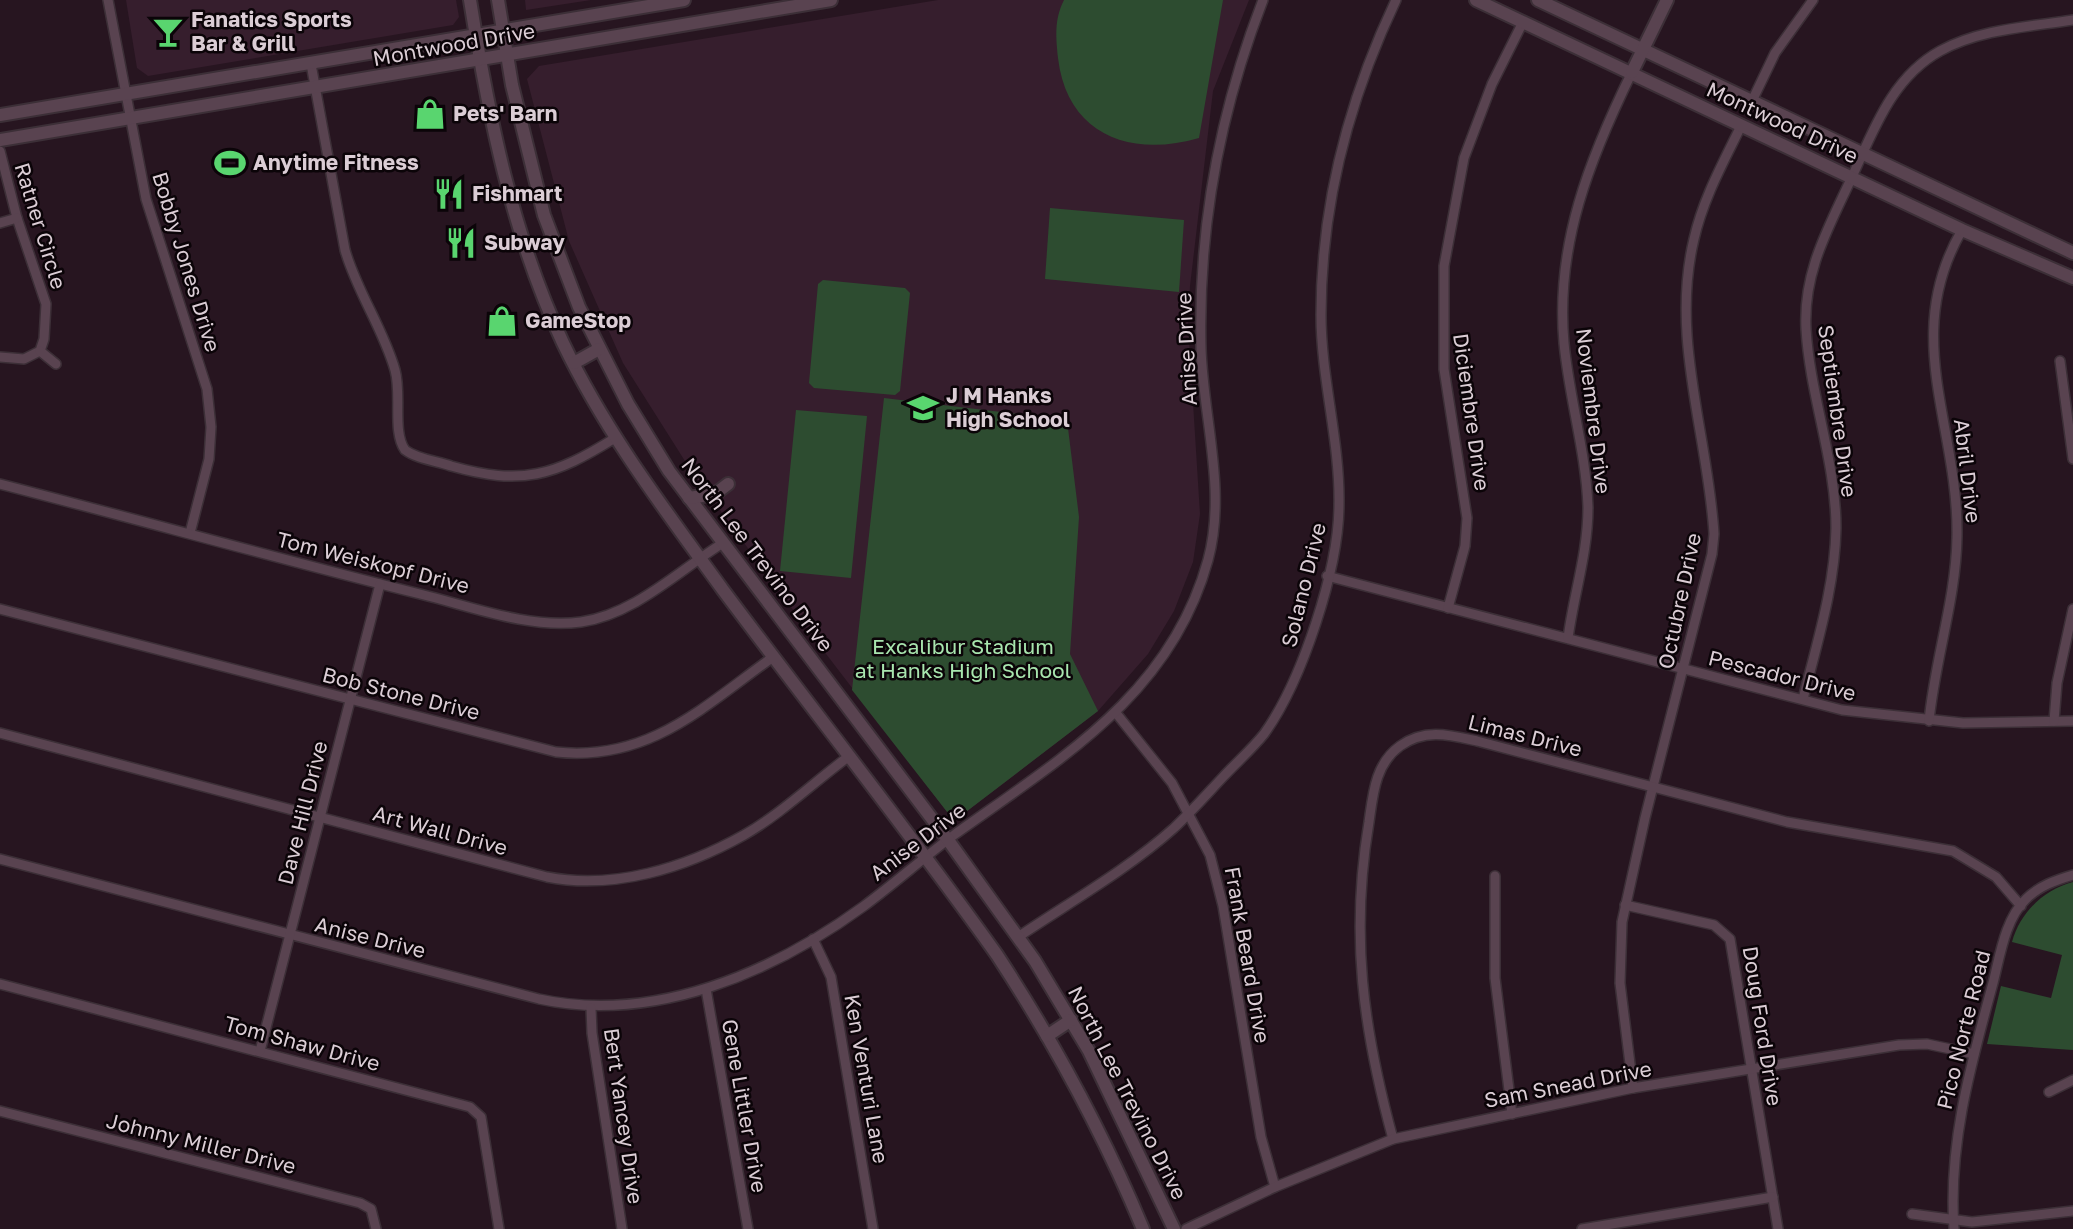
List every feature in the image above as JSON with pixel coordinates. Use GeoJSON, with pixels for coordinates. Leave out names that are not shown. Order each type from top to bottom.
{"type":"FeatureCollection","features":[{"type":"Feature","properties":{"kind":"main road","name":"North Lee Trevino Drive"},"geometry":{"type":"LineString","coordinates":[[470,0],[497,150],[517,222],[545,301],[574,363],[615,438],[645,485],[997,955],[1047,1036],[1106,1147],[1143,1229]]}},
{"type":"Feature","properties":{"kind":"main road","name":"North Lee Trevino Drive"},"geometry":{"type":"LineString","coordinates":[[498,0],[531,173],[544,215],[598,349],[648,440],[948,839],[1018,937],[1072,1020],[1174,1229]]}},
{"type":"Feature","properties":{"kind":"main road","name":"Montwood Drive"},"geometry":{"type":"LineString","coordinates":[[0,115],[684,0]]}},
{"type":"Feature","properties":{"kind":"main road","name":"Montwood Drive"},"geometry":{"type":"LineString","coordinates":[[0,140],[507,56],[761,6],[831,0]]}},
{"type":"Feature","properties":{"kind":"main road","name":"Montwood Drive"},"geometry":{"type":"LineString","coordinates":[[1476,0],[1962,230],[2073,278]]}},
{"type":"Feature","properties":{"kind":"main road","name":"Montwood Drive"},"geometry":{"type":"LineString","coordinates":[[1538,0],[2073,253]]}},
{"type":"Feature","properties":{"kind":"main road"},"geometry":{"type":"LineString","coordinates":[[1632,72],[1667,0]]}},
{"type":"Feature","properties":{"kind":"main road"},"geometry":{"type":"LineString","coordinates":[[574,363],[598,349]]}},
{"type":"Feature","properties":{"kind":"main road"},"geometry":{"type":"LineString","coordinates":[[689,498],[715,494],[728,484]]}},
{"type":"Feature","properties":{"kind":"main road"},"geometry":{"type":"LineString","coordinates":[[1047,1036],[1072,1020]]}},
{"type":"Feature","properties":{"kind":"street","name":"Bobby Jones Drive"},"geometry":{"type":"LineString","coordinates":[[108,0],[146,199],[199,365],[209,407],[209,459],[190,533]]}},
{"type":"Feature","properties":{"kind":"street","name":"Anise Drive"},"geometry":{"type":"LineString","coordinates":[[0,859],[539,999],[591,1008],[650,1001],[706,989],[748,973],[813,939],[864,905],[1116,713],[1154,671],[1182,628],[1209,555],[1215,480],[1201,351],[1201,288],[1206,222],[1230,100],[1264,0]]}},
{"type":"Feature","properties":{"kind":"street","name":"Solano Drive"},"geometry":{"type":"LineString","coordinates":[[1018,937],[1141,854],[1189,812],[1262,737],[1280,710],[1304,657],[1327,576],[1339,504],[1322,344],[1327,226],[1340,154],[1353,108],[1370,59],[1396,0]]}},
{"type":"Feature","properties":{"kind":"street"},"geometry":{"type":"LineString","coordinates":[[1752,101],[1775,54],[1814,0]]}},
{"type":"Feature","properties":{"kind":"street","name":"Septiembre Drive"},"geometry":{"type":"LineString","coordinates":[[1803,699],[1829,593],[1836,525],[1828,458],[1809,356],[1805,303],[1816,253],[1861,154],[1895,91],[1914,69],[1938,52],[1983,35],[2073,20]]}},
{"type":"Feature","properties":{"kind":"street","name":"Diciembre Drive"},"geometry":{"type":"LineString","coordinates":[[1448,608],[1465,546],[1467,518],[1444,369],[1444,266],[1464,158],[1492,84],[1523,22]]}},
{"type":"Feature","properties":{"kind":"street"},"geometry":{"type":"LineString","coordinates":[[311,64],[345,250],[352,276],[373,315],[395,372],[400,406],[398,436],[405,450],[484,475],[530,477],[558,470],[615,438]]}},
{"type":"Feature","properties":{"kind":"street","name":"Noviembre Drive"},"geometry":{"type":"LineString","coordinates":[[1568,638],[1586,553],[1588,505],[1563,340],[1565,270],[1587,170],[1632,72]]}},
{"type":"Feature","properties":{"kind":"street","name":"Octubre Drive"},"geometry":{"type":"LineString","coordinates":[[1633,1088],[1620,983],[1625,905],[1712,554],[1714,534],[1686,337],[1689,262],[1700,214],[1741,126]]}},
{"type":"Feature","properties":{"kind":"street","name":"Ratner Circle"},"geometry":{"type":"LineString","coordinates":[[0,151],[17,218],[46,304],[44,338],[40,351]]}},
{"type":"Feature","properties":{"kind":"street"},"geometry":{"type":"LineString","coordinates":[[0,223],[17,218]]}},
{"type":"Feature","properties":{"kind":"street","name":"Abril Drive"},"geometry":{"type":"LineString","coordinates":[[1929,720],[1937,657],[1951,598],[1957,533],[1932,325],[1939,283],[1962,230]]}},
{"type":"Feature","properties":{"kind":"street"},"geometry":{"type":"LineString","coordinates":[[0,357],[24,359],[40,351],[56,365]]}},
{"type":"Feature","properties":{"kind":"street"},"geometry":{"type":"LineString","coordinates":[[2060,361],[2073,459]]}},
{"type":"Feature","properties":{"kind":"street","name":"Tom Weiskopf Drive"},"geometry":{"type":"LineString","coordinates":[[0,484],[524,619],[580,622],[612,613],[639,601],[699,557],[723,543]]}},
{"type":"Feature","properties":{"kind":"street","name":"Pescador Drive"},"geometry":{"type":"LineString","coordinates":[[1327,576],[1684,669],[1874,715],[1929,720],[2073,720]]}},
{"type":"Feature","properties":{"kind":"street","name":"Dave Hill Drive"},"geometry":{"type":"LineString","coordinates":[[260,1051],[380,584]]}},
{"type":"Feature","properties":{"kind":"street","name":"Bob Stone Drive"},"geometry":{"type":"LineString","coordinates":[[0,609],[556,752],[597,754],[641,743],[680,725],[773,657]]}},
{"type":"Feature","properties":{"kind":"street"},"geometry":{"type":"LineString","coordinates":[[2054,721],[2057,683],[2073,610]]}},
{"type":"Feature","properties":{"kind":"street","name":"Frank Beard Drive"},"geometry":{"type":"LineString","coordinates":[[1116,713],[1172,783],[1189,812],[1217,877],[1261,1137],[1275,1187]]}},
{"type":"Feature","properties":{"kind":"street","name":"Art Wall Drive"},"geometry":{"type":"LineString","coordinates":[[0,733],[547,877],[586,882],[612,880],[685,862],[746,834],[848,757]]}},
{"type":"Feature","properties":{"kind":"street","name":"Limas Drive"},"geometry":{"type":"LineString","coordinates":[[1393,1139],[1367,1031],[1359,949],[1364,848],[1378,773],[1384,762],[1412,739],[1441,734],[1798,825],[1952,851],[1996,877],[2021,906]]}},
{"type":"Feature","properties":{"kind":"street","name":"Pico Norte Road"},"geometry":{"type":"LineString","coordinates":[[1954,1224],[1958,1130],[1974,1054],[2003,947],[2021,906],[2043,886],[2073,875]]}},
{"type":"Feature","properties":{"kind":"street"},"geometry":{"type":"LineString","coordinates":[[1495,876],[1494,978],[1512,1114]]}},
{"type":"Feature","properties":{"kind":"street","name":"Doug Ford Drive"},"geometry":{"type":"LineString","coordinates":[[1625,905],[1698,921],[1725,932],[1734,951],[1778,1229]]}},
{"type":"Feature","properties":{"kind":"street","name":"Ken Venturi Lane"},"geometry":{"type":"LineString","coordinates":[[813,939],[831,977],[873,1229]]}},
{"type":"Feature","properties":{"kind":"street","name":"Tom Shaw Drive"},"geometry":{"type":"LineString","coordinates":[[0,984],[475,1109],[485,1136],[499,1229]]}},
{"type":"Feature","properties":{"kind":"street","name":"Gene Littler Drive"},"geometry":{"type":"LineString","coordinates":[[706,989],[748,1229]]}},
{"type":"Feature","properties":{"kind":"street","name":"Bert Yancey Drive"},"geometry":{"type":"LineString","coordinates":[[591,1008],[594,1046],[622,1229]]}},
{"type":"Feature","properties":{"kind":"street","name":"Sam Snead Drive"},"geometry":{"type":"LineString","coordinates":[[1186,1229],[1275,1187],[1393,1139],[1633,1088],[1914,1044],[1951,1048],[1974,1054]]}},
{"type":"Feature","properties":{"kind":"street"},"geometry":{"type":"LineString","coordinates":[[2049,1092],[2073,1080]]}},
{"type":"Feature","properties":{"kind":"street","name":"Johnny Miller Drive"},"geometry":{"type":"LineString","coordinates":[[0,1111],[360,1203],[371,1209],[376,1229]]}},
{"type":"Feature","properties":{"kind":"street"},"geometry":{"type":"LineString","coordinates":[[1581,1229],[1773,1197]]}},
{"type":"Feature","properties":{"kind":"street"},"geometry":{"type":"LineString","coordinates":[[1912,1214],[1954,1224],[2073,1211]]}},
{"type":"Feature","properties":{"kind":"shaded area"},"geometry":{"type":"Polygon","coordinates":[[[126,0],[456,0],[459,17],[453,25],[148,76],[137,68],[126,0]]]}},
{"type":"Feature","properties":{"kind":"shaded area"},"geometry":{"type":"Polygon","coordinates":[[[525,0],[591,0],[526,10],[525,0]]]}},
{"type":"Feature","properties":{"kind":"shaded area","name":"J M Hanks High School"},"geometry":{"type":"Polygon","coordinates":[[[938,0],[1249,0],[1213,91],[1190,286],[1188,323],[1200,514],[1193,562],[1174,611],[1148,654],[1098,711],[958,818],[951,817],[810,633],[690,469],[623,363],[569,241],[527,79],[539,66],[938,0]]]}},
{"type":"Feature","properties":{"kind":"green space"},"geometry":{"type":"Polygon","coordinates":[[[1064,0],[1223,0],[1199,138],[1150,145],[1127,142],[1106,134],[1089,122],[1074,106],[1064,84],[1058,58],[1057,22],[1064,0]]]}},
{"type":"Feature","properties":{"kind":"green space"},"geometry":{"type":"Polygon","coordinates":[[[1050,208],[1184,220],[1179,292],[1045,279],[1050,208]]]}},
{"type":"Feature","properties":{"kind":"green space"},"geometry":{"type":"Polygon","coordinates":[[[823,280],[905,288],[910,293],[900,391],[895,395],[814,388],[809,383],[818,284],[823,280]]]}},
{"type":"Feature","properties":{"kind":"green space","name":"Excalibur Stadium at Hanks High School"},"geometry":{"type":"Polygon","coordinates":[[[884,398],[1067,420],[1079,517],[1070,654],[1098,711],[958,818],[951,817],[852,690],[884,398]]]}},
{"type":"Feature","properties":{"kind":"green space"},"geometry":{"type":"Polygon","coordinates":[[[796,410],[867,416],[851,578],[780,571],[796,410]]]}},
{"type":"Feature","properties":{"kind":"green space"},"geometry":{"type":"Polygon","coordinates":[[[2073,882],[2073,1050],[1987,1044],[2001,986],[2051,998],[2062,955],[2012,942],[2021,922],[2034,904],[2052,891],[2073,882]]]}},
{"type":"Feature","properties":{"kind":"place","name":"Fanatics Sports Bar & Grill"},"geometry":{"type":"Point","coordinates":[168,32]}},
{"type":"Feature","properties":{"kind":"place","name":"Pets' Barn"},"geometry":{"type":"Point","coordinates":[430,114]}},
{"type":"Feature","properties":{"kind":"place","name":"Anytime Fitness"},"geometry":{"type":"Point","coordinates":[230,163]}},
{"type":"Feature","properties":{"kind":"place","name":"Fishmart"},"geometry":{"type":"Point","coordinates":[449,194]}},
{"type":"Feature","properties":{"kind":"place","name":"Subway"},"geometry":{"type":"Point","coordinates":[461,243]}},
{"type":"Feature","properties":{"kind":"place","name":"GameStop"},"geometry":{"type":"Point","coordinates":[502,321]}},
{"type":"Feature","properties":{"kind":"place","name":"J M Hanks High School"},"geometry":{"type":"Point","coordinates":[923,408]}}]}
